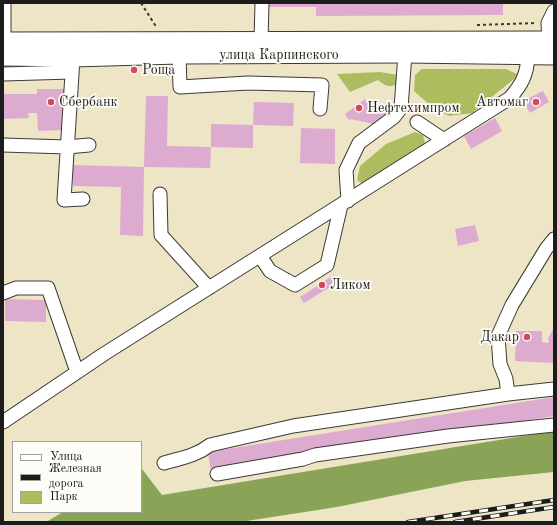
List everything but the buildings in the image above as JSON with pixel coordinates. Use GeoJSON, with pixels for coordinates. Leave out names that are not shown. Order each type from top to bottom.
{"type":"FeatureCollection","features":[{"type":"Feature","properties":{"kind":"main road","name":"улица Карпинского"},"geometry":{"type":"LineString","coordinates":[[313,48],[551,40]]}},
{"type":"Feature","properties":{"kind":"main road","name":"улица Карпинского"},"geometry":{"type":"LineString","coordinates":[[4,49],[72,65],[268,46]]}},
{"type":"Feature","properties":{"kind":"main road","name":"улица Карпинского"},"geometry":{"type":"LineString","coordinates":[[4,49],[268,46],[405,54],[554,56]]}},
{"type":"Feature","properties":{"kind":"street"},"geometry":{"type":"LineString","coordinates":[[4,3],[4,49]]}},
{"type":"Feature","properties":{"kind":"street"},"geometry":{"type":"LineString","coordinates":[[262,3],[268,46]]}},
{"type":"Feature","properties":{"kind":"street"},"geometry":{"type":"LineString","coordinates":[[551,40],[548,23],[554,11]]}},
{"type":"Feature","properties":{"kind":"street"},"geometry":{"type":"LineString","coordinates":[[260,256],[270,271],[295,285],[327,265],[345,203],[346,170],[359,144],[394,117],[401,108],[405,54]]}},
{"type":"Feature","properties":{"kind":"street"},"geometry":{"type":"LineString","coordinates":[[179,55],[180,87],[248,83],[322,85],[320,109]]}},
{"type":"Feature","properties":{"kind":"street"},"geometry":{"type":"LineString","coordinates":[[3,422],[77,372],[510,98],[522,83],[528,68],[528,56]]}},
{"type":"Feature","properties":{"kind":"street"},"geometry":{"type":"LineString","coordinates":[[3,74],[72,65],[64,200],[83,199]]}},
{"type":"Feature","properties":{"kind":"street"},"geometry":{"type":"LineString","coordinates":[[417,122],[444,140]]}},
{"type":"Feature","properties":{"kind":"street"},"geometry":{"type":"LineString","coordinates":[[3,145],[67,147],[89,145]]}},
{"type":"Feature","properties":{"kind":"street"},"geometry":{"type":"LineString","coordinates":[[160,194],[161,235],[209,288]]}},
{"type":"Feature","properties":{"kind":"street"},"geometry":{"type":"LineString","coordinates":[[508,394],[506,380],[500,364],[498,336],[512,305],[546,249],[554,239]]}},
{"type":"Feature","properties":{"kind":"street"},"geometry":{"type":"LineString","coordinates":[[3,293],[16,288],[48,288],[77,372]]}},
{"type":"Feature","properties":{"kind":"street"},"geometry":{"type":"LineString","coordinates":[[164,462],[191,456],[210,445],[293,426],[508,394],[554,389]]}},
{"type":"Feature","properties":{"kind":"street"},"geometry":{"type":"LineString","coordinates":[[217,474],[303,459],[315,455],[448,436],[554,425]]}},
{"type":"Feature","properties":{"kind":"path"},"geometry":{"type":"LineString","coordinates":[[141,3],[160,32]]}},
{"type":"Feature","properties":{"kind":"green space"},"geometry":{"type":"Polygon","coordinates":[[[422,69],[506,69],[519,75],[472,113],[449,116],[433,108],[414,91],[415,75],[422,69]]]}},
{"type":"Feature","properties":{"kind":"green space"},"geometry":{"type":"Polygon","coordinates":[[[380,72],[398,75],[398,84],[387,86],[378,80],[350,92],[337,74],[380,72]]]}},
{"type":"Feature","properties":{"kind":"green space"},"geometry":{"type":"Polygon","coordinates":[[[415,132],[423,135],[426,148],[364,185],[357,180],[360,166],[386,144],[415,132]]]}},
{"type":"Feature","properties":{"kind":"green space"},"geometry":{"type":"Polygon","coordinates":[[[554,431],[554,472],[465,481],[337,507],[240,522],[46,522],[61,513],[142,513],[142,469],[162,495],[554,431]]]}},
{"type":"Feature","properties":{"kind":"railway"},"geometry":{"type":"LineString","coordinates":[[408,522],[554,500]]}},
{"type":"Feature","properties":{"kind":"railway"},"geometry":{"type":"LineString","coordinates":[[455,522],[554,507]]}},
{"type":"Feature","properties":{"kind":"place","name":"Роща"},"geometry":{"type":"Point","coordinates":[134,70]}},
{"type":"Feature","properties":{"kind":"place","name":"Сбербанк"},"geometry":{"type":"Point","coordinates":[51,102]}},
{"type":"Feature","properties":{"kind":"place","name":"Автомаг"},"geometry":{"type":"Point","coordinates":[536,102]}},
{"type":"Feature","properties":{"kind":"place","name":"Нефтехимпром"},"geometry":{"type":"Point","coordinates":[359,108]}},
{"type":"Feature","properties":{"kind":"place","name":"Ликом"},"geometry":{"type":"Point","coordinates":[322,285]}},
{"type":"Feature","properties":{"kind":"place","name":"Дакар"},"geometry":{"type":"Point","coordinates":[527,337]}}]}
